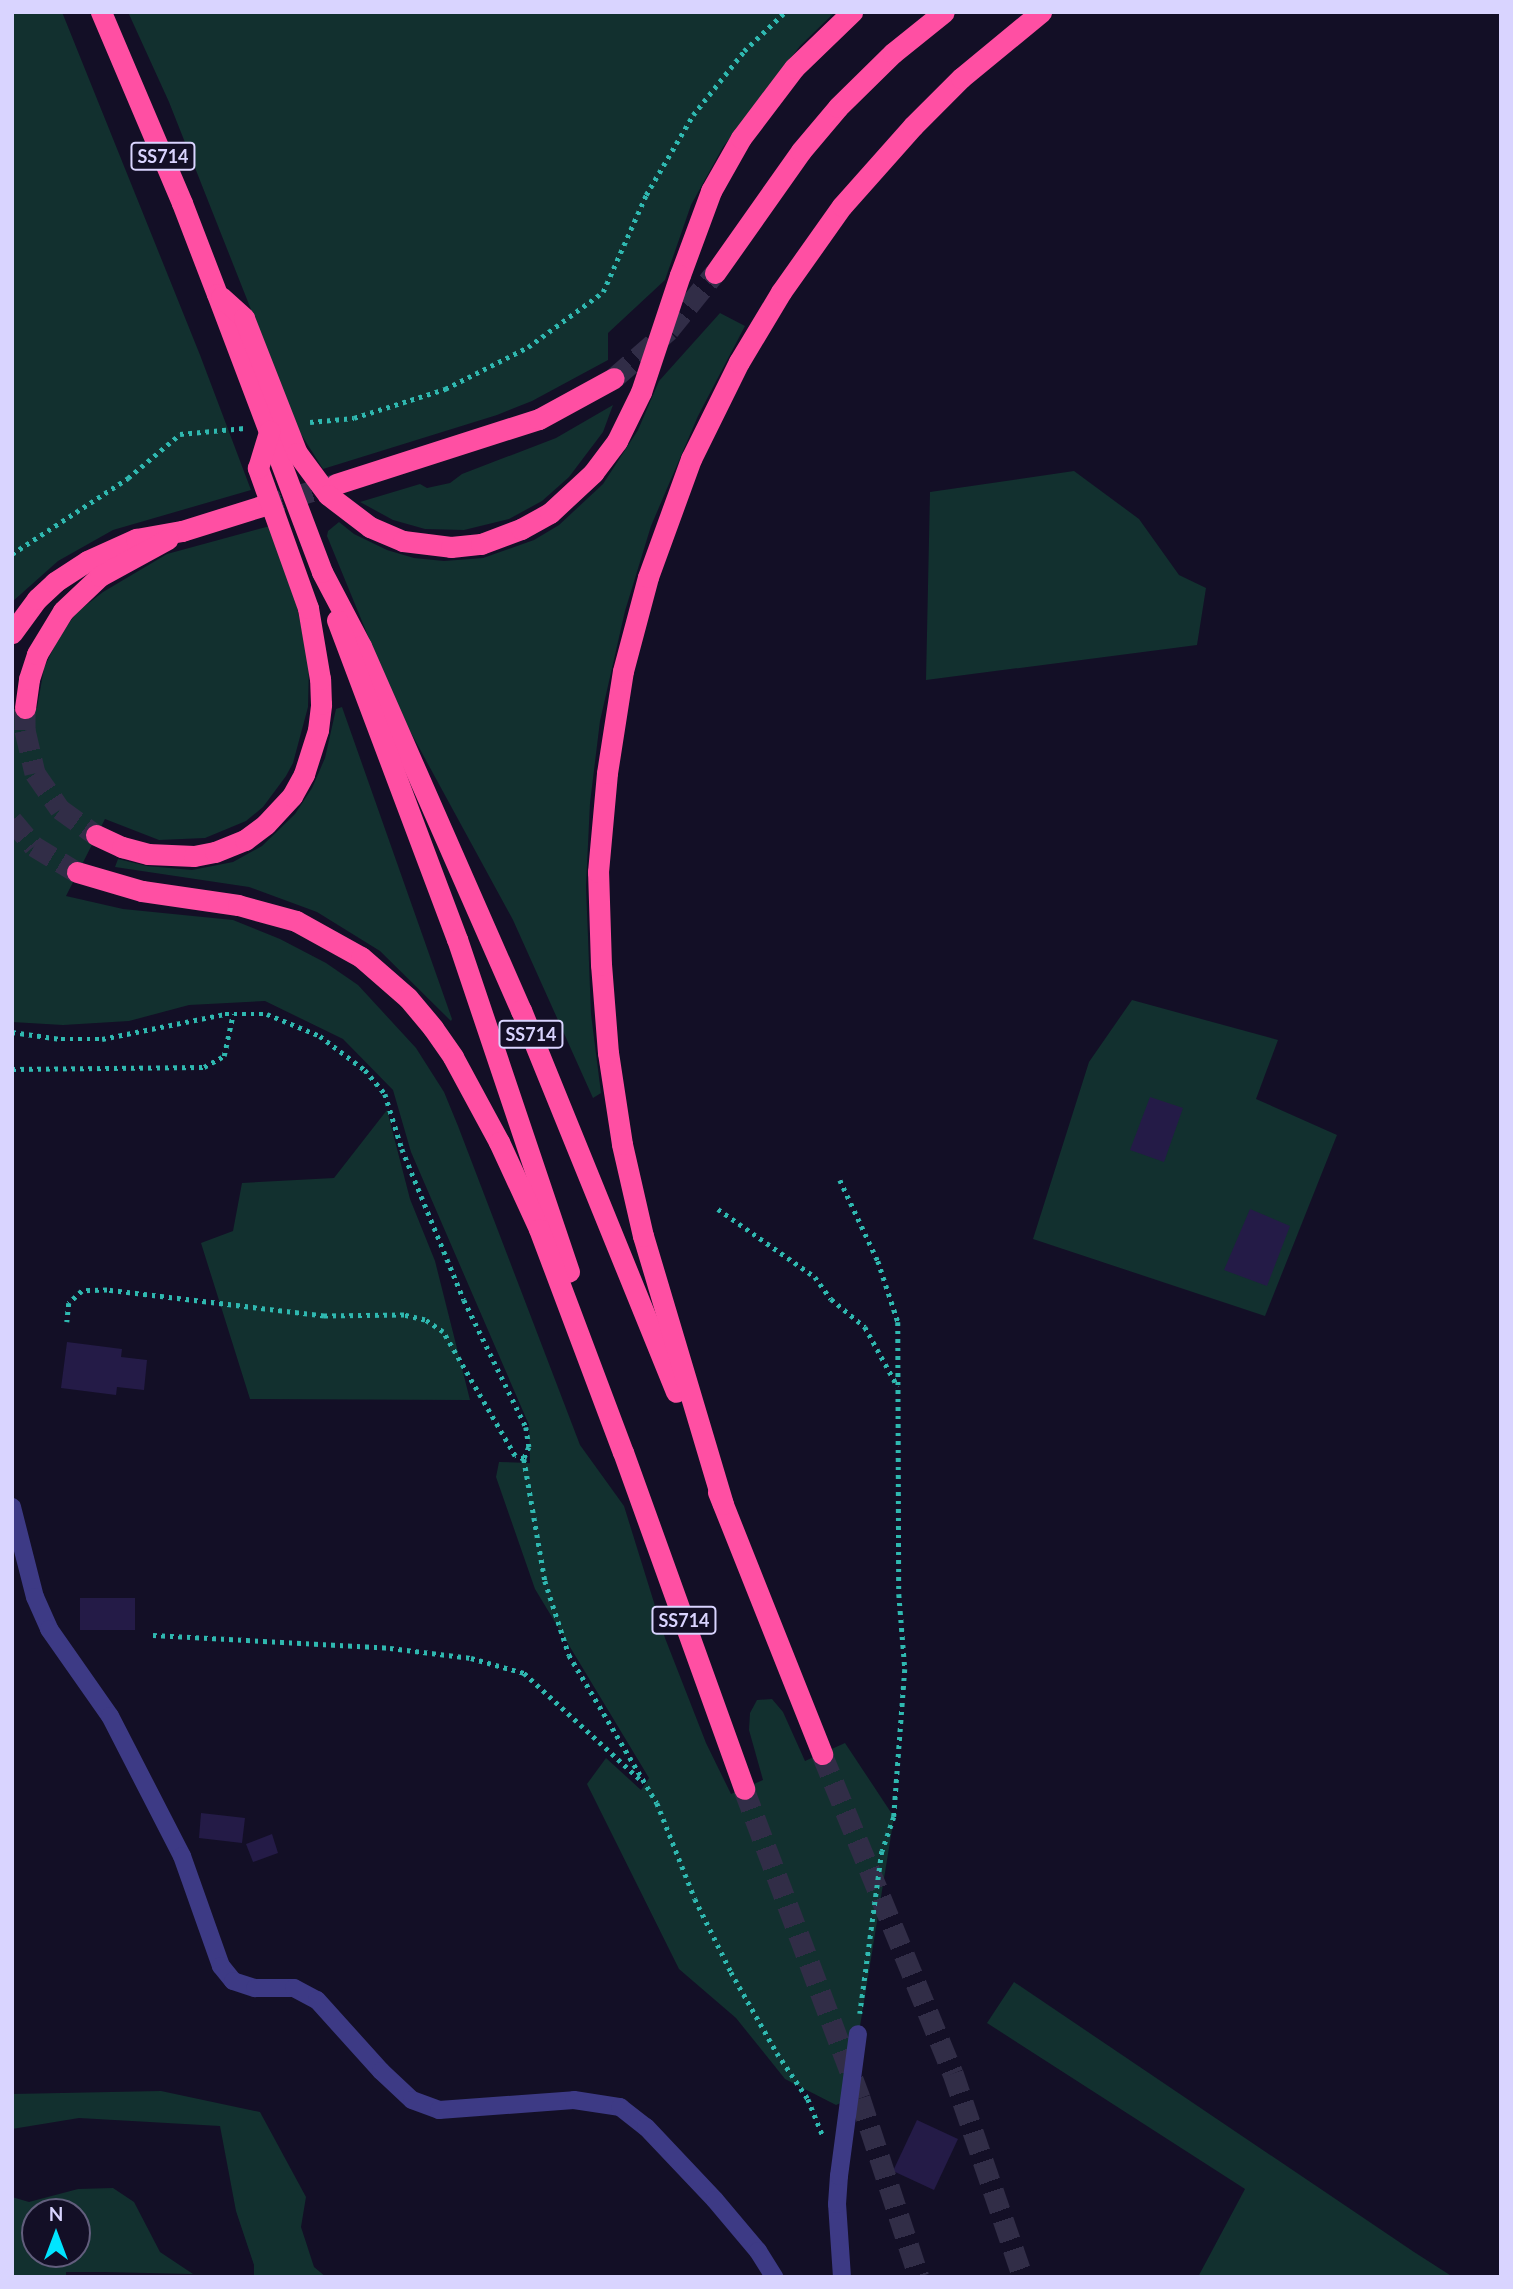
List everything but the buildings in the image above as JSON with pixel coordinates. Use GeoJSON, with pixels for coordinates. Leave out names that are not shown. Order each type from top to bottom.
{"type":"FeatureCollection","features":[{"type":"Feature","properties":{"kind":"highway","name":"SS714"},"geometry":{"type":"LineString","coordinates":[[101,12],[183,203],[322,572],[346,652],[500,1060],[555,1225],[623,1452],[744,1789]]}},
{"type":"Feature","properties":{"kind":"highway"},"geometry":{"type":"LineString","coordinates":[[217,294],[244,318],[297,453],[328,495],[370,527],[402,541],[451,547],[481,544],[521,529],[550,513],[593,473],[617,441],[641,392],[711,191],[741,138],[794,68],[852,12]]}},
{"type":"Feature","properties":{"kind":"highway"},"geometry":{"type":"LineString","coordinates":[[715,274],[801,151],[838,107],[893,53],[944,12]]}},
{"type":"Feature","properties":{"kind":"highway"},"geometry":{"type":"LineString","coordinates":[[723,1504],[643,1237],[622,1144],[608,1053],[601,965],[598,872],[607,773],[623,671],[648,577],[691,459],[739,362],[781,292],[835,215],[905,134],[961,78],[1041,12]]}},
{"type":"Feature","properties":{"kind":"highway"},"geometry":{"type":"LineString","coordinates":[[336,484],[539,419],[614,377]]}},
{"type":"Feature","properties":{"kind":"highway"},"geometry":{"type":"LineString","coordinates":[[96,835],[122,847],[148,854],[194,856],[215,852],[245,840],[267,824],[292,796],[304,774],[318,730],[320,679],[307,608],[258,468],[269,431]]}},
{"type":"Feature","properties":{"kind":"highway"},"geometry":{"type":"LineString","coordinates":[[12,633],[37,598],[55,582],[87,561],[136,539],[182,531],[262,506]]}},
{"type":"Feature","properties":{"kind":"highway"},"geometry":{"type":"LineString","coordinates":[[25,708],[29,679],[37,654],[63,611],[100,576],[182,531]]}},
{"type":"Feature","properties":{"kind":"highway","name":"SS714"},"geometry":{"type":"LineString","coordinates":[[322,572],[360,646],[521,1010],[822,1754]]}},
{"type":"Feature","properties":{"kind":"highway"},"geometry":{"type":"LineString","coordinates":[[77,872],[142,891],[238,905],[296,921],[360,957],[408,998],[453,1057],[499,1142],[539,1229],[623,1452]]}},
{"type":"Feature","properties":{"kind":"street"},"geometry":{"type":"LineString","coordinates":[[12,1507],[29,1574],[48,1629],[110,1716],[181,1856],[221,1966],[233,1982],[255,1988],[294,1988],[317,2000],[381,2071],[412,2100],[439,2110],[574,2101],[620,2107],[646,2127],[715,2200],[758,2251],[774,2277]]}},
{"type":"Feature","properties":{"kind":"street"},"geometry":{"type":"LineString","coordinates":[[842,2277],[837,2204],[858,2034]]}},
{"type":"Feature","properties":{"kind":"path"},"geometry":{"type":"LineString","coordinates":[[300,423],[354,418],[445,389],[528,347],[603,292],[646,194],[693,115],[744,51],[785,12]]}},
{"type":"Feature","properties":{"kind":"path"},"geometry":{"type":"LineString","coordinates":[[12,554],[128,478],[180,434],[247,428]]}},
{"type":"Feature","properties":{"kind":"path"},"geometry":{"type":"LineString","coordinates":[[12,1069],[204,1067],[223,1056],[233,1014]]}},
{"type":"Feature","properties":{"kind":"path"},"geometry":{"type":"LineString","coordinates":[[12,1032],[61,1039],[102,1039],[233,1014],[267,1014],[320,1035],[365,1070],[385,1094],[402,1149],[464,1300],[526,1427],[529,1447],[524,1459],[545,1581],[569,1655],[648,1786],[695,1899],[731,1972],[777,2053],[808,2099],[823,2137]]}},
{"type":"Feature","properties":{"kind":"path"},"geometry":{"type":"LineString","coordinates":[[840,1180],[878,1261],[898,1322],[899,1594],[905,1669],[894,1817],[882,1851],[858,2034]]}},
{"type":"Feature","properties":{"kind":"path"},"geometry":{"type":"LineString","coordinates":[[718,1209],[815,1277],[831,1299],[865,1327],[899,1388]]}},
{"type":"Feature","properties":{"kind":"path"},"geometry":{"type":"LineString","coordinates":[[67,1322],[69,1303],[82,1291],[107,1290],[324,1316],[404,1315],[425,1320],[443,1332],[515,1456],[524,1459]]}},
{"type":"Feature","properties":{"kind":"path"},"geometry":{"type":"LineString","coordinates":[[153,1635],[390,1648],[471,1658],[524,1673],[648,1786]]}},
{"type":"Feature","properties":{"kind":"green space"},"geometry":{"type":"Polygon","coordinates":[[[12,12],[62,12],[200,355],[251,490],[113,530],[58,561],[12,602],[12,12]]]}},
{"type":"Feature","properties":{"kind":"green space"},"geometry":{"type":"Polygon","coordinates":[[[128,12],[835,12],[800,46],[723,147],[691,205],[665,280],[608,333],[608,360],[532,401],[497,415],[323,469],[299,431],[169,102],[128,12]]]}},
{"type":"Feature","properties":{"kind":"green space"},"geometry":{"type":"Polygon","coordinates":[[[720,313],[745,326],[698,416],[651,526],[625,611],[600,721],[590,803],[586,886],[591,1014],[601,1093],[593,1098],[513,920],[398,709],[327,536],[328,531],[339,522],[354,534],[387,550],[414,558],[444,561],[483,558],[534,540],[559,525],[603,484],[638,430],[659,381],[720,313]]]}},
{"type":"Feature","properties":{"kind":"green space"},"geometry":{"type":"Polygon","coordinates":[[[613,405],[603,432],[569,477],[542,501],[509,519],[464,530],[425,529],[393,520],[360,502],[420,484],[427,488],[450,483],[462,474],[556,438],[613,405]]]}},
{"type":"Feature","properties":{"kind":"green space"},"geometry":{"type":"Polygon","coordinates":[[[1074,471],[1139,519],[1179,575],[1206,588],[1197,645],[926,680],[930,492],[1074,471]]]}},
{"type":"Feature","properties":{"kind":"green space"},"geometry":{"type":"Polygon","coordinates":[[[270,526],[293,587],[309,665],[308,707],[293,763],[286,776],[263,807],[246,821],[205,838],[159,840],[105,819],[66,896],[123,909],[233,920],[280,939],[326,963],[358,985],[416,1048],[444,1092],[580,1445],[624,1506],[665,1638],[706,1743],[731,1794],[763,1780],[749,1730],[750,1713],[757,1700],[772,1699],[783,1712],[805,1761],[845,1743],[894,1817],[848,2100],[836,2105],[785,2079],[736,2018],[679,1969],[587,1784],[606,1758],[641,1790],[649,1778],[535,1589],[496,1477],[499,1462],[530,1463],[529,1425],[411,1152],[393,1090],[343,1039],[265,1001],[189,1005],[129,1021],[63,1025],[12,1022],[12,709],[37,708],[44,668],[58,639],[76,613],[103,592],[167,554],[270,526]]]}},
{"type":"Feature","properties":{"kind":"green space"},"geometry":{"type":"Polygon","coordinates":[[[342,707],[451,1021],[380,951],[317,912],[249,887],[115,867],[118,859],[147,866],[192,870],[233,862],[262,846],[295,814],[312,788],[325,758],[336,709],[342,707]]]}},
{"type":"Feature","properties":{"kind":"green space"},"geometry":{"type":"Polygon","coordinates":[[[1132,1000],[1278,1040],[1256,1099],[1337,1135],[1265,1316],[1033,1239],[1089,1062],[1132,1000]]]}},
{"type":"Feature","properties":{"kind":"green space"},"geometry":{"type":"Polygon","coordinates":[[[387,1110],[410,1199],[435,1261],[470,1400],[250,1399],[201,1243],[233,1231],[242,1183],[334,1178],[387,1110]]]}},
{"type":"Feature","properties":{"kind":"green space"},"geometry":{"type":"Polygon","coordinates":[[[1014,1982],[1453,2277],[1198,2277],[1245,2189],[987,2023],[1014,1982]]]}},
{"type":"Feature","properties":{"kind":"green space"},"geometry":{"type":"Polygon","coordinates":[[[161,2091],[260,2112],[306,2197],[301,2227],[314,2267],[326,2277],[254,2277],[254,2265],[236,2211],[220,2126],[79,2118],[12,2129],[12,2094],[161,2091]]]}},
{"type":"Feature","properties":{"kind":"green space"},"geometry":{"type":"Polygon","coordinates":[[[113,2188],[134,2202],[160,2252],[193,2274],[66,2272],[66,2277],[12,2277],[12,2197],[21,2200],[21,2268],[91,2268],[91,2198],[44,2198],[78,2189],[113,2188]]]}},
{"type":"Feature","properties":{"kind":"tunnel"},"geometry":{"type":"LineString","coordinates":[[614,378],[669,330],[715,273]]}},
{"type":"Feature","properties":{"kind":"tunnel"},"geometry":{"type":"LineString","coordinates":[[262,506],[336,484]]}},
{"type":"Feature","properties":{"kind":"tunnel"},"geometry":{"type":"LineString","coordinates":[[25,708],[25,730],[35,773],[60,809],[96,835]]}},
{"type":"Feature","properties":{"kind":"tunnel"},"geometry":{"type":"LineString","coordinates":[[12,820],[34,846],[77,872]]}},
{"type":"Feature","properties":{"kind":"tunnel"},"geometry":{"type":"LineString","coordinates":[[822,1754],[953,2073],[1023,2277]]}},
{"type":"Feature","properties":{"kind":"tunnel"},"geometry":{"type":"LineString","coordinates":[[744,1789],[860,2098],[919,2277]]}}]}
